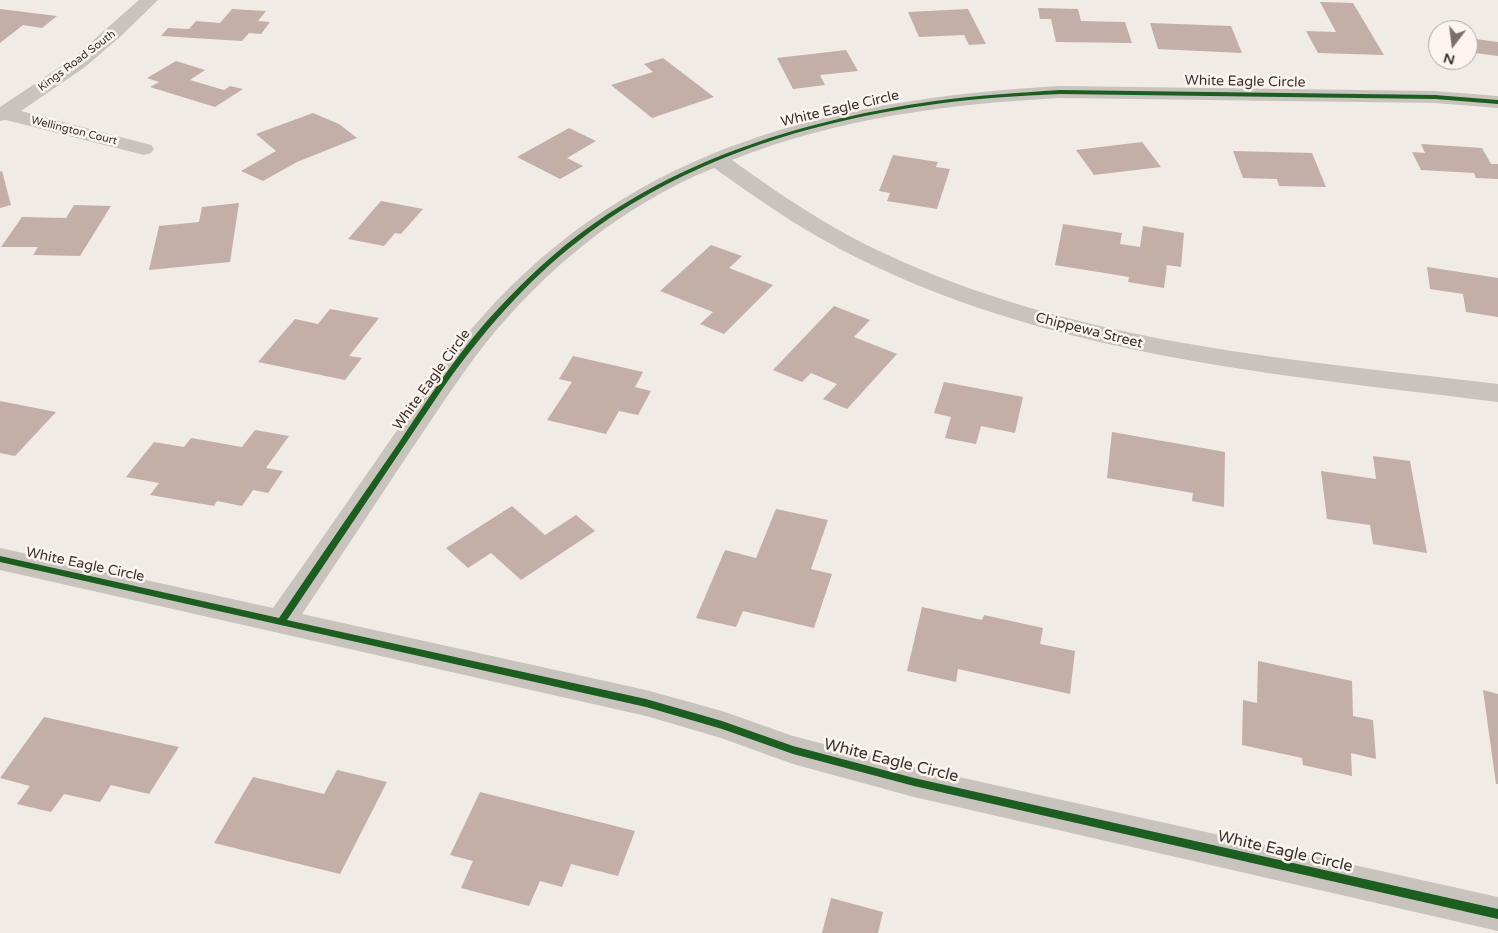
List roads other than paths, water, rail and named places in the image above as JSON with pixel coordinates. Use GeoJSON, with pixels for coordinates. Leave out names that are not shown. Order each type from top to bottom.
{"type":"FeatureCollection","features":[{"type":"Feature","properties":{"kind":"street","name":"Kings Road South"},"geometry":{"type":"LineString","coordinates":[[2,114],[94,51],[148,0]]}},
{"type":"Feature","properties":{"kind":"street","name":"White Eagle Circle"},"geometry":{"type":"LineString","coordinates":[[281,621],[456,363],[504,307],[554,258],[589,229],[648,192],[716,159],[776,137],[843,118],[913,104],[1004,94],[1060,92],[1435,97],[1498,102]]}},
{"type":"Feature","properties":{"kind":"street","name":"Wellington Court"},"geometry":{"type":"LineString","coordinates":[[2,114],[144,149]]}},
{"type":"Feature","properties":{"kind":"street","name":"Chippewa Street"},"geometry":{"type":"LineString","coordinates":[[716,159],[784,207],[866,253],[940,285],[994,305],[1070,328],[1146,345],[1219,358],[1498,393]]}},
{"type":"Feature","properties":{"kind":"street","name":"White Eagle Circle"},"geometry":{"type":"LineString","coordinates":[[0,559],[646,703],[722,725],[793,750],[914,782],[1498,914]]}}]}
